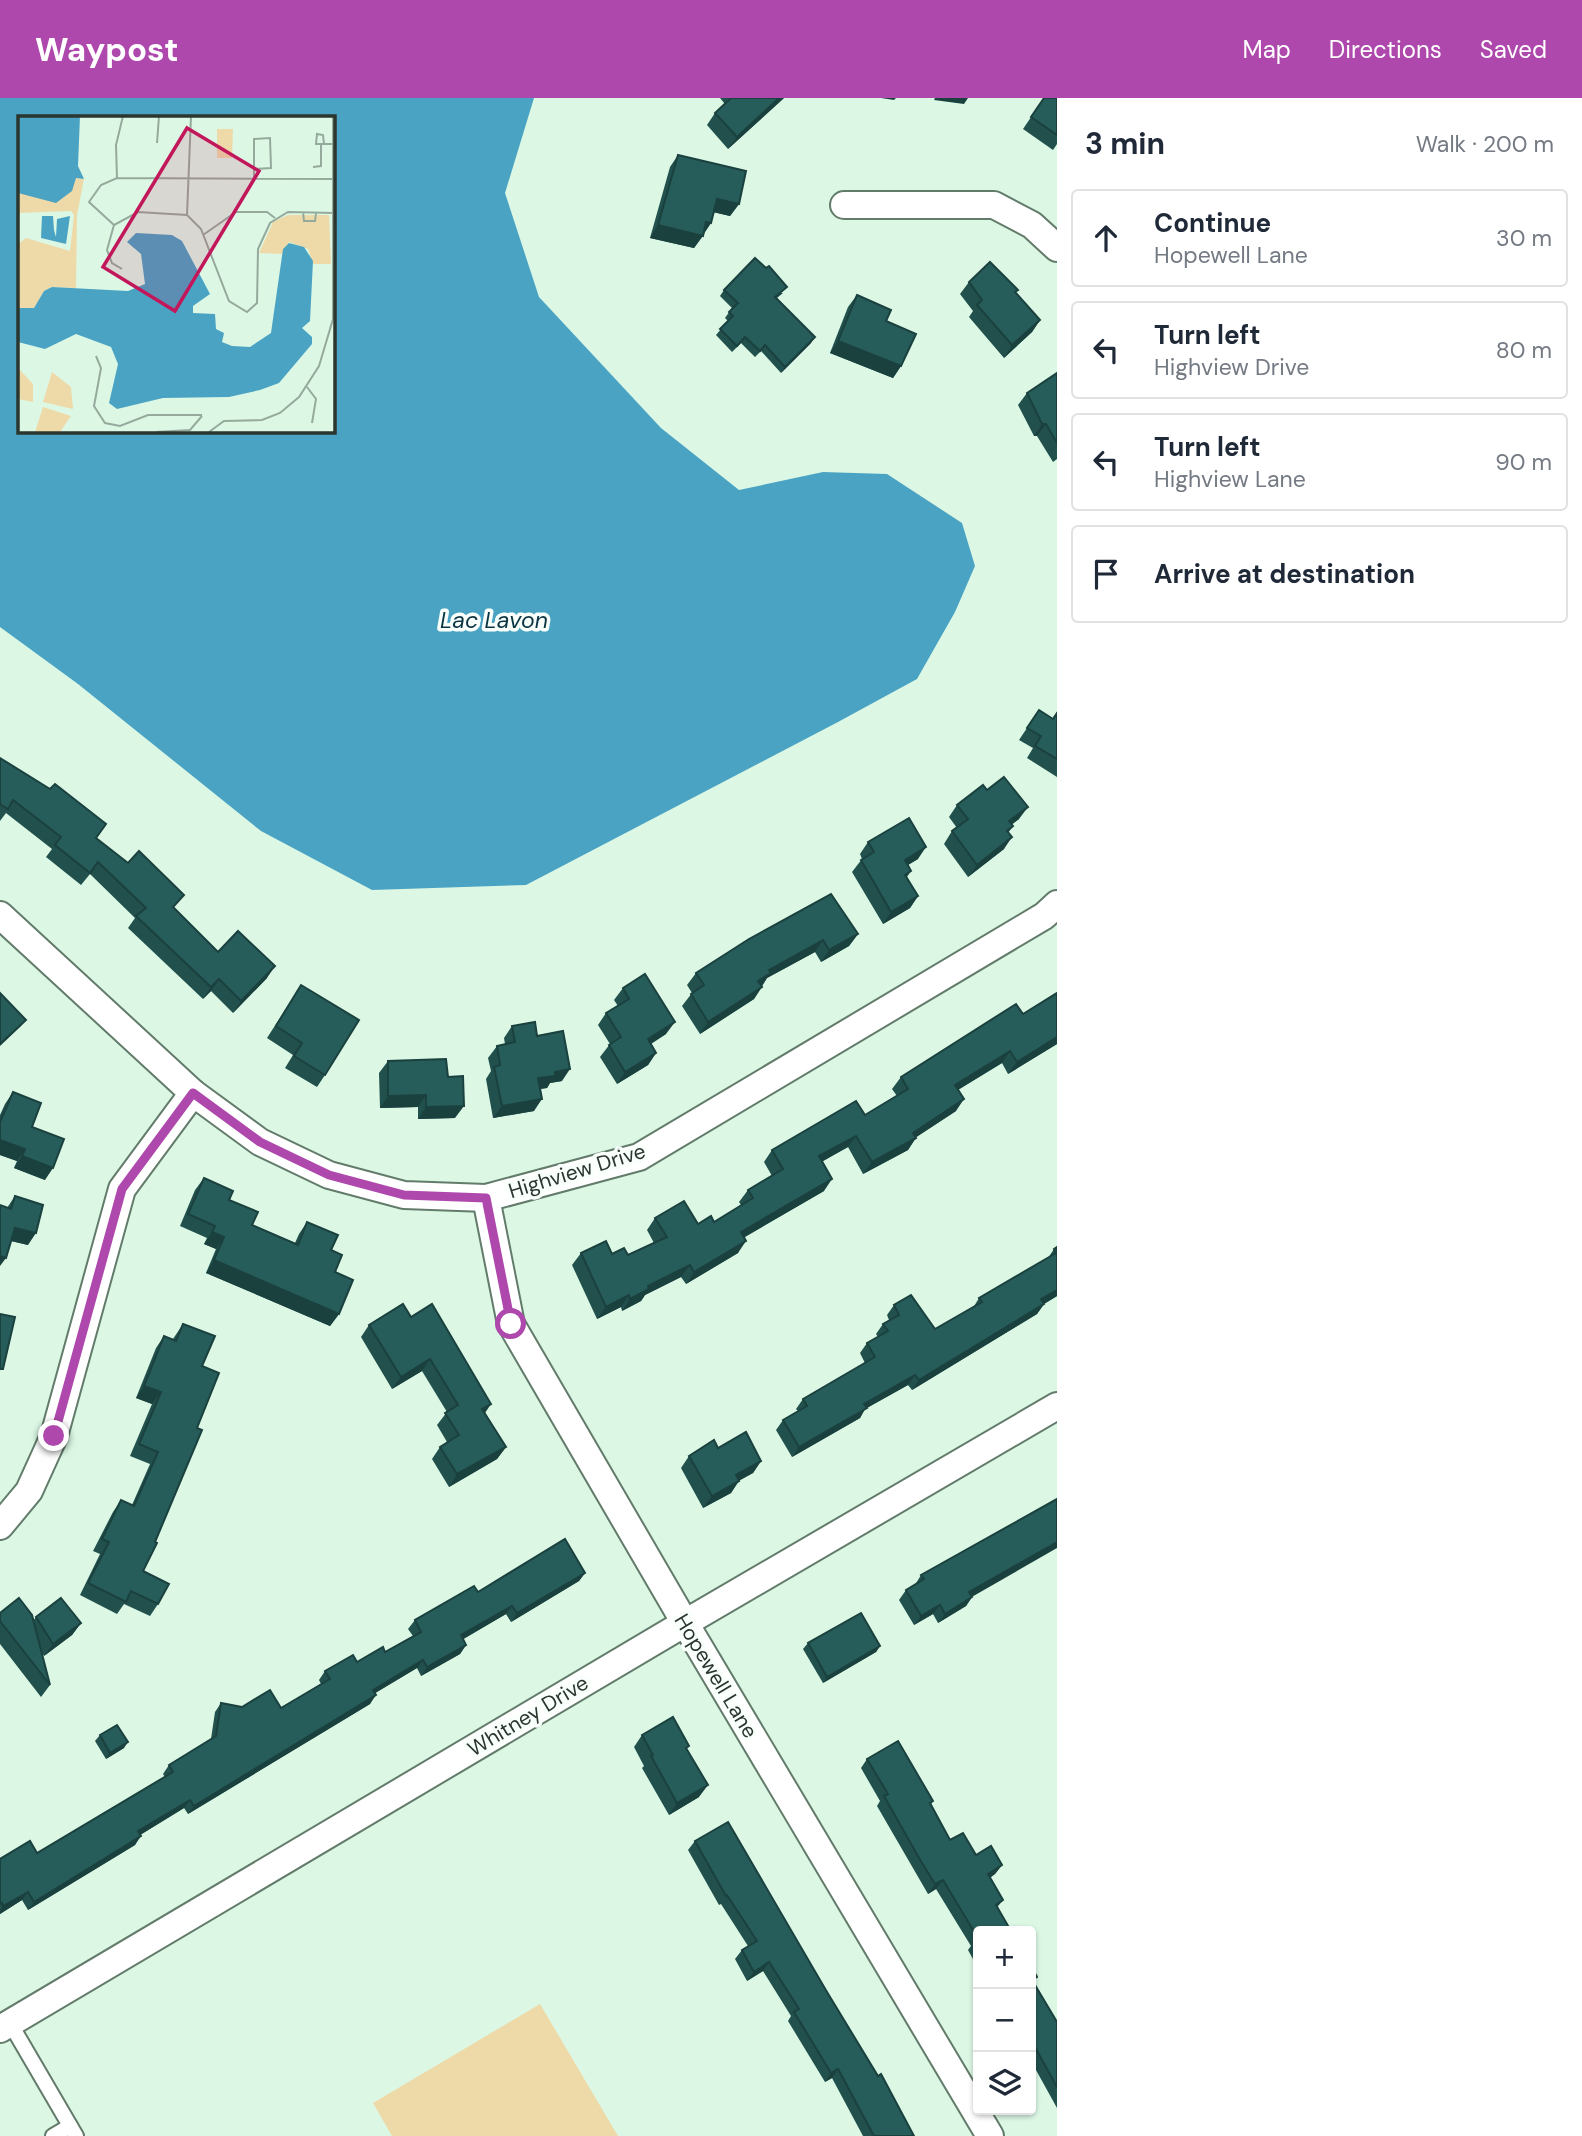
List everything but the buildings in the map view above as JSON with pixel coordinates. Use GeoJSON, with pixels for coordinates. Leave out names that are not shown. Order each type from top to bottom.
{"type":"FeatureCollection","features":[{"type":"Feature","properties":{"kind":"street"},"geometry":{"type":"LineString","coordinates":[[844,205],[994,205],[1032,225],[1057,248]]}},
{"type":"Feature","properties":{"kind":"street","name":"Highview Drive"},"geometry":{"type":"LineString","coordinates":[[0,915],[193,1093],[260,1142],[329,1175],[404,1195],[486,1198],[639,1157],[1044,916],[1057,904]]}},
{"type":"Feature","properties":{"kind":"street"},"geometry":{"type":"LineString","coordinates":[[0,1526],[29,1491],[54,1436],[122,1189],[193,1093]]}},
{"type":"Feature","properties":{"kind":"street","name":"Hopewell Lane"},"geometry":{"type":"LineString","coordinates":[[486,1198],[511,1324],[990,2136]]}},
{"type":"Feature","properties":{"kind":"street","name":"Whitney Drive"},"geometry":{"type":"LineString","coordinates":[[5,2026],[1057,1406]]}},
{"type":"Feature","properties":{"kind":"lane"},"geometry":{"type":"LineString","coordinates":[[5,2026],[73,2131],[53,2136]]}},
{"type":"Feature","properties":{"kind":"shaded area"},"geometry":{"type":"Polygon","coordinates":[[[540,2004],[618,2136],[392,2136],[373,2103],[540,2004]]]}},
{"type":"Feature","properties":{"kind":"water","name":"Lac Lavon"},"geometry":{"type":"Polygon","coordinates":[[[0,98],[534,98],[505,193],[539,297],[661,428],[739,490],[823,472],[887,474],[962,523],[975,566],[955,612],[917,679],[526,885],[372,890],[261,831],[78,684],[0,627],[0,98]]]}},
{"type":"Feature","properties":{"kind":"route"},"geometry":{"type":"LineString","coordinates":[[54,1436],[122,1189],[193,1093],[260,1142],[329,1175],[404,1195],[486,1198],[511,1324]]}}]}
